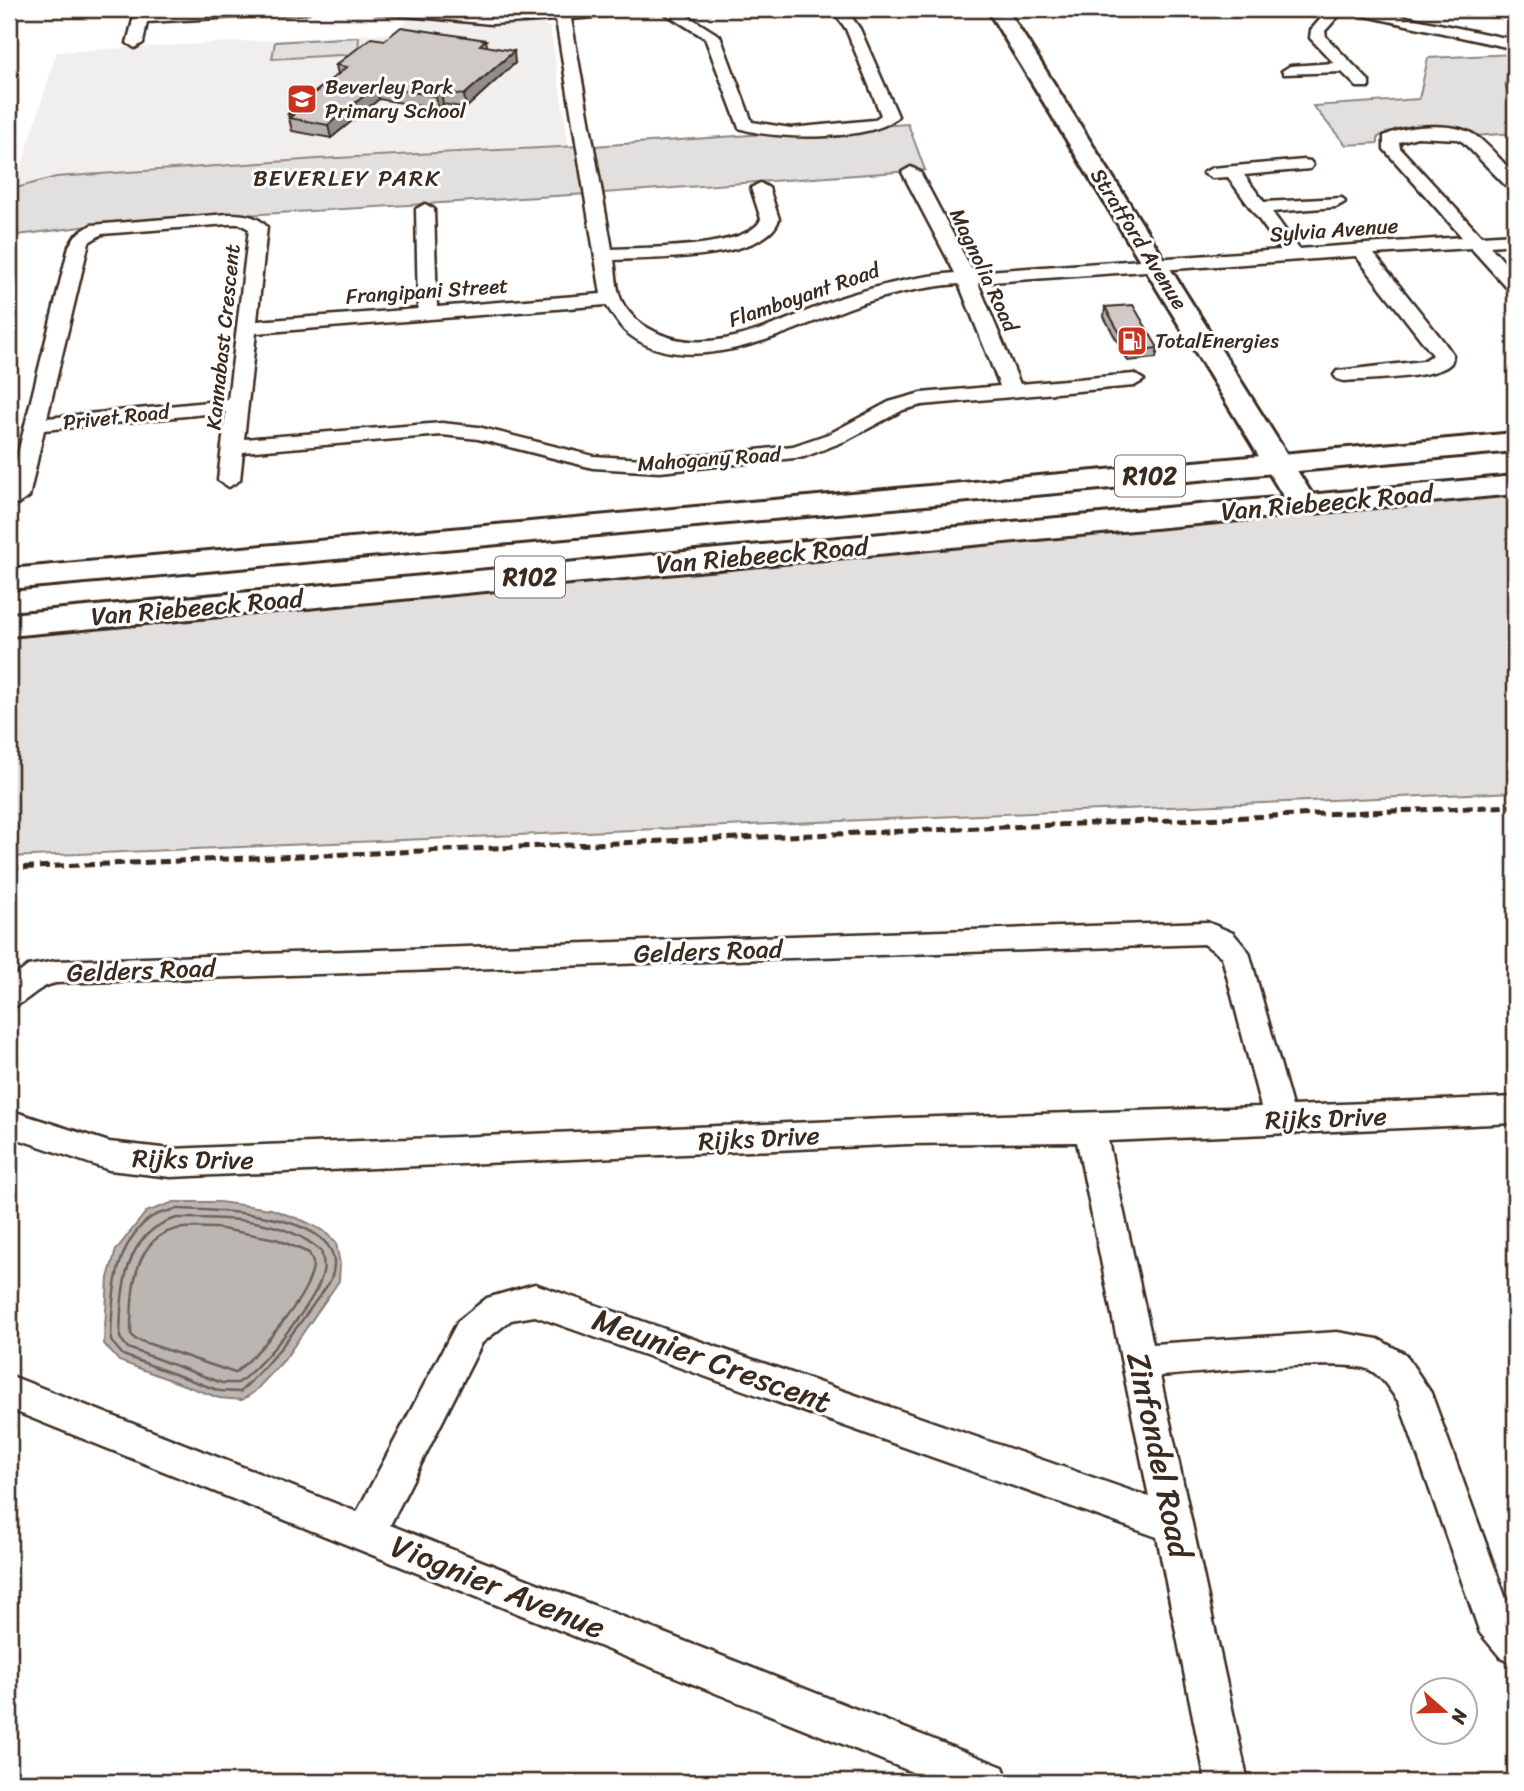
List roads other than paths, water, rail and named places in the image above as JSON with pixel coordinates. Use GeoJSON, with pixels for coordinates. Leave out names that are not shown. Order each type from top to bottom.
{"type":"FeatureCollection","features":[{"type":"Feature","properties":{"kind":"main road","name":"Stratford Avenue"},"geometry":{"type":"LineString","coordinates":[[997,9],[1303,504]]}},
{"type":"Feature","properties":{"kind":"main road","name":"Van Riebeeck Road"},"geometry":{"type":"LineString","coordinates":[[9,579],[1515,442]]}},
{"type":"Feature","properties":{"kind":"main road","name":"Van Riebeeck Road"},"geometry":{"type":"LineString","coordinates":[[9,625],[1515,485]]}},
{"type":"Feature","properties":{"kind":"main road"},"geometry":{"type":"LineString","coordinates":[[442,585],[446,541]]}},
{"type":"Feature","properties":{"kind":"street"},"geometry":{"type":"LineString","coordinates":[[135,43],[142,13],[306,9]]}},
{"type":"Feature","properties":{"kind":"street"},"geometry":{"type":"LineString","coordinates":[[376,9],[491,20],[563,13],[655,9]]}},
{"type":"Feature","properties":{"kind":"street"},"geometry":{"type":"LineString","coordinates":[[667,9],[712,36],[744,125],[754,130],[772,132],[878,124],[890,116],[853,29],[839,9]]}},
{"type":"Feature","properties":{"kind":"street"},"geometry":{"type":"LineString","coordinates":[[1337,9],[1317,33],[1363,84]]}},
{"type":"Feature","properties":{"kind":"street"},"geometry":{"type":"LineString","coordinates":[[1349,9],[1404,14],[1515,44]]}},
{"type":"Feature","properties":{"kind":"street","name":"Flamboyant Road"},"geometry":{"type":"LineString","coordinates":[[563,13],[611,299],[622,320],[649,338],[691,348],[712,348],[762,336],[870,294],[966,277],[1156,265]]}},
{"type":"Feature","properties":{"kind":"street"},"geometry":{"type":"LineString","coordinates":[[1290,71],[1345,67]]}},
{"type":"Feature","properties":{"kind":"street"},"geometry":{"type":"LineString","coordinates":[[1515,185],[1469,138],[1460,134],[1402,134],[1390,140],[1392,149],[1515,285]]}},
{"type":"Feature","properties":{"kind":"street"},"geometry":{"type":"LineString","coordinates":[[1212,173],[1304,165]]}},
{"type":"Feature","properties":{"kind":"street"},"geometry":{"type":"LineString","coordinates":[[1232,171],[1294,255]]}},
{"type":"Feature","properties":{"kind":"street","name":"Magnolia Road"},"geometry":{"type":"LineString","coordinates":[[911,172],[966,277],[1012,390]]}},
{"type":"Feature","properties":{"kind":"street"},"geometry":{"type":"LineString","coordinates":[[604,255],[714,246],[752,238],[768,226],[769,219],[760,188]]}},
{"type":"Feature","properties":{"kind":"street"},"geometry":{"type":"LineString","coordinates":[[1261,208],[1336,202]]}},
{"type":"Feature","properties":{"kind":"street"},"geometry":{"type":"LineString","coordinates":[[425,209],[428,313]]}},
{"type":"Feature","properties":{"kind":"street","name":"Kannabast Crescent"},"geometry":{"type":"LineString","coordinates":[[18,497],[78,246],[82,239],[97,229],[228,219],[252,222],[258,227],[229,480]]}},
{"type":"Feature","properties":{"kind":"street","name":"Sylvia Avenue"},"geometry":{"type":"LineString","coordinates":[[1156,265],[1515,239]]}},
{"type":"Feature","properties":{"kind":"street"},"geometry":{"type":"LineString","coordinates":[[1344,375],[1426,367],[1442,361],[1443,355],[1362,251]]}},
{"type":"Feature","properties":{"kind":"street","name":"Frangipani Street"},"geometry":{"type":"LineString","coordinates":[[247,328],[611,299]]}},
{"type":"Feature","properties":{"kind":"street","name":"Mahogany Road"},"geometry":{"type":"LineString","coordinates":[[233,446],[442,429],[478,433],[593,461],[626,466],[682,464],[796,452],[838,438],[875,415],[910,401],[1134,380]]}},
{"type":"Feature","properties":{"kind":"street","name":"Privet Road"},"geometry":{"type":"LineString","coordinates":[[35,425],[238,405]]}},
{"type":"Feature","properties":{"kind":"street","name":"Gelders Road"},"geometry":{"type":"LineString","coordinates":[[9,996],[38,974],[56,972],[1207,933],[1223,941],[1235,952],[1280,1120]]}},
{"type":"Feature","properties":{"kind":"street","name":"Rijks Drive"},"geometry":{"type":"LineString","coordinates":[[11,1129],[109,1156],[172,1163],[908,1131],[1090,1128],[1515,1110]]}},
{"type":"Feature","properties":{"kind":"street","name":"Zinfondel Road"},"geometry":{"type":"LineString","coordinates":[[1090,1128],[1227,1782]]}},
{"type":"Feature","properties":{"kind":"street","name":"Meunier Crescent"},"geometry":{"type":"LineString","coordinates":[[366,1534],[470,1332],[491,1312],[503,1306],[535,1300],[1173,1524]]}},
{"type":"Feature","properties":{"kind":"street"},"geometry":{"type":"LineString","coordinates":[[1139,1361],[1337,1348],[1378,1355],[1393,1366],[1413,1393],[1493,1619],[1515,1644]]}},
{"type":"Feature","properties":{"kind":"street","name":"Viognier Avenue"},"geometry":{"type":"LineString","coordinates":[[9,1392],[988,1782]]}},
{"type":"Feature","properties":{"kind":"water"},"geometry":{"type":"Polygon","coordinates":[[[174,1202],[219,1202],[271,1209],[324,1231],[336,1243],[340,1264],[339,1281],[284,1360],[254,1392],[242,1400],[219,1398],[119,1361],[104,1344],[108,1278],[116,1250],[146,1212],[174,1202]]]}},
{"type":"Feature","properties":{"kind":"railway"},"geometry":{"type":"LineString","coordinates":[[9,868],[1515,806]]}},
{"type":"Feature","properties":{"kind":"place","name":"Beverley Park Primary School"},"geometry":{"type":"Point","coordinates":[302,99]}},
{"type":"Feature","properties":{"kind":"place","name":"TotalEnergies"},"geometry":{"type":"Point","coordinates":[1132,341]}},
{"type":"Feature","properties":{"kind":"district","name":"BEVERLEY PARK"},"geometry":{"type":"Point","coordinates":[347,178]}}]}
